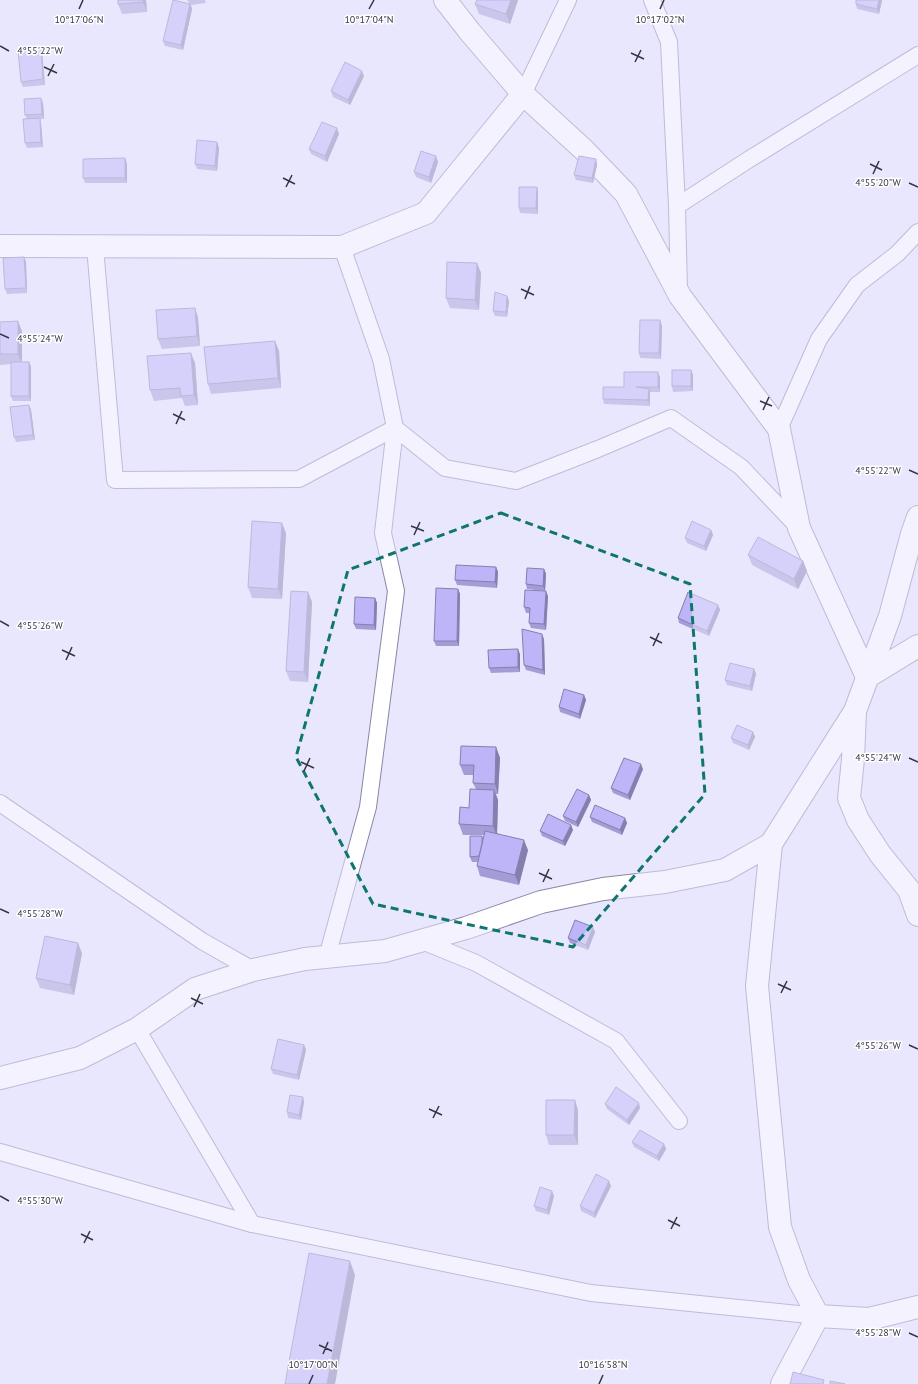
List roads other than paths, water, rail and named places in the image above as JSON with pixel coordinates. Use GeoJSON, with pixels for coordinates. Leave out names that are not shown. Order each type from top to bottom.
{"type":"FeatureCollection","features":[{"type":"Feature","properties":{"kind":"street"},"geometry":{"type":"LineString","coordinates":[[445,0],[523,94],[584,150],[626,194],[680,296],[779,429],[799,528],[867,677]]}},
{"type":"Feature","properties":{"kind":"street"},"geometry":{"type":"LineString","coordinates":[[0,246],[342,247],[426,213],[523,94]]}},
{"type":"Feature","properties":{"kind":"street"},"geometry":{"type":"LineString","coordinates":[[818,1316],[799,1280],[780,1227],[757,986],[771,844],[855,711],[890,616],[918,517]]}},
{"type":"Feature","properties":{"kind":"street"},"geometry":{"type":"LineString","coordinates":[[867,677],[918,646]]}},
{"type":"Feature","properties":{"kind":"street"},"geometry":{"type":"LineString","coordinates":[[855,711],[854,759],[849,798],[858,820],[880,854],[909,890],[918,915]]}},
{"type":"Feature","properties":{"kind":"street"},"geometry":{"type":"LineString","coordinates":[[0,1078],[80,1058],[136,1029],[195,989],[253,970],[305,959],[385,951],[466,928],[540,902],[603,889],[665,882],[725,870],[771,844]]}},
{"type":"Feature","properties":{"kind":"street"},"geometry":{"type":"LineString","coordinates":[[818,1316],[869,1320],[918,1307]]}},
{"type":"Feature","properties":{"kind":"street"},"geometry":{"type":"LineString","coordinates":[[782,1384],[818,1316]]}},
{"type":"Feature","properties":{"kind":"lane"},"geometry":{"type":"LineString","coordinates":[[523,94],[568,0]]}},
{"type":"Feature","properties":{"kind":"lane"},"geometry":{"type":"LineString","coordinates":[[652,0],[669,42],[680,296]]}},
{"type":"Feature","properties":{"kind":"lane"},"geometry":{"type":"LineString","coordinates":[[677,206],[748,160],[918,55]]}},
{"type":"Feature","properties":{"kind":"lane"},"geometry":{"type":"LineString","coordinates":[[779,429],[819,339],[857,286],[897,254],[918,232]]}},
{"type":"Feature","properties":{"kind":"lane"},"geometry":{"type":"LineString","coordinates":[[95,247],[115,480],[299,479],[395,428]]}},
{"type":"Feature","properties":{"kind":"lane"},"geometry":{"type":"LineString","coordinates":[[327,956],[368,807],[396,591],[383,533],[395,428],[381,359],[342,247]]}},
{"type":"Feature","properties":{"kind":"lane"},"geometry":{"type":"LineString","coordinates":[[395,428],[445,468],[516,481],[598,449],[671,418],[741,467],[799,528]]}},
{"type":"Feature","properties":{"kind":"lane"},"geometry":{"type":"LineString","coordinates":[[0,803],[202,941],[253,970]]}},
{"type":"Feature","properties":{"kind":"lane"},"geometry":{"type":"LineString","coordinates":[[422,941],[476,963],[616,1041],[679,1121]]}},
{"type":"Feature","properties":{"kind":"lane"},"geometry":{"type":"LineString","coordinates":[[136,1029],[252,1224]]}},
{"type":"Feature","properties":{"kind":"lane"},"geometry":{"type":"LineString","coordinates":[[0,1152],[252,1224],[591,1293],[818,1316]]}}]}
